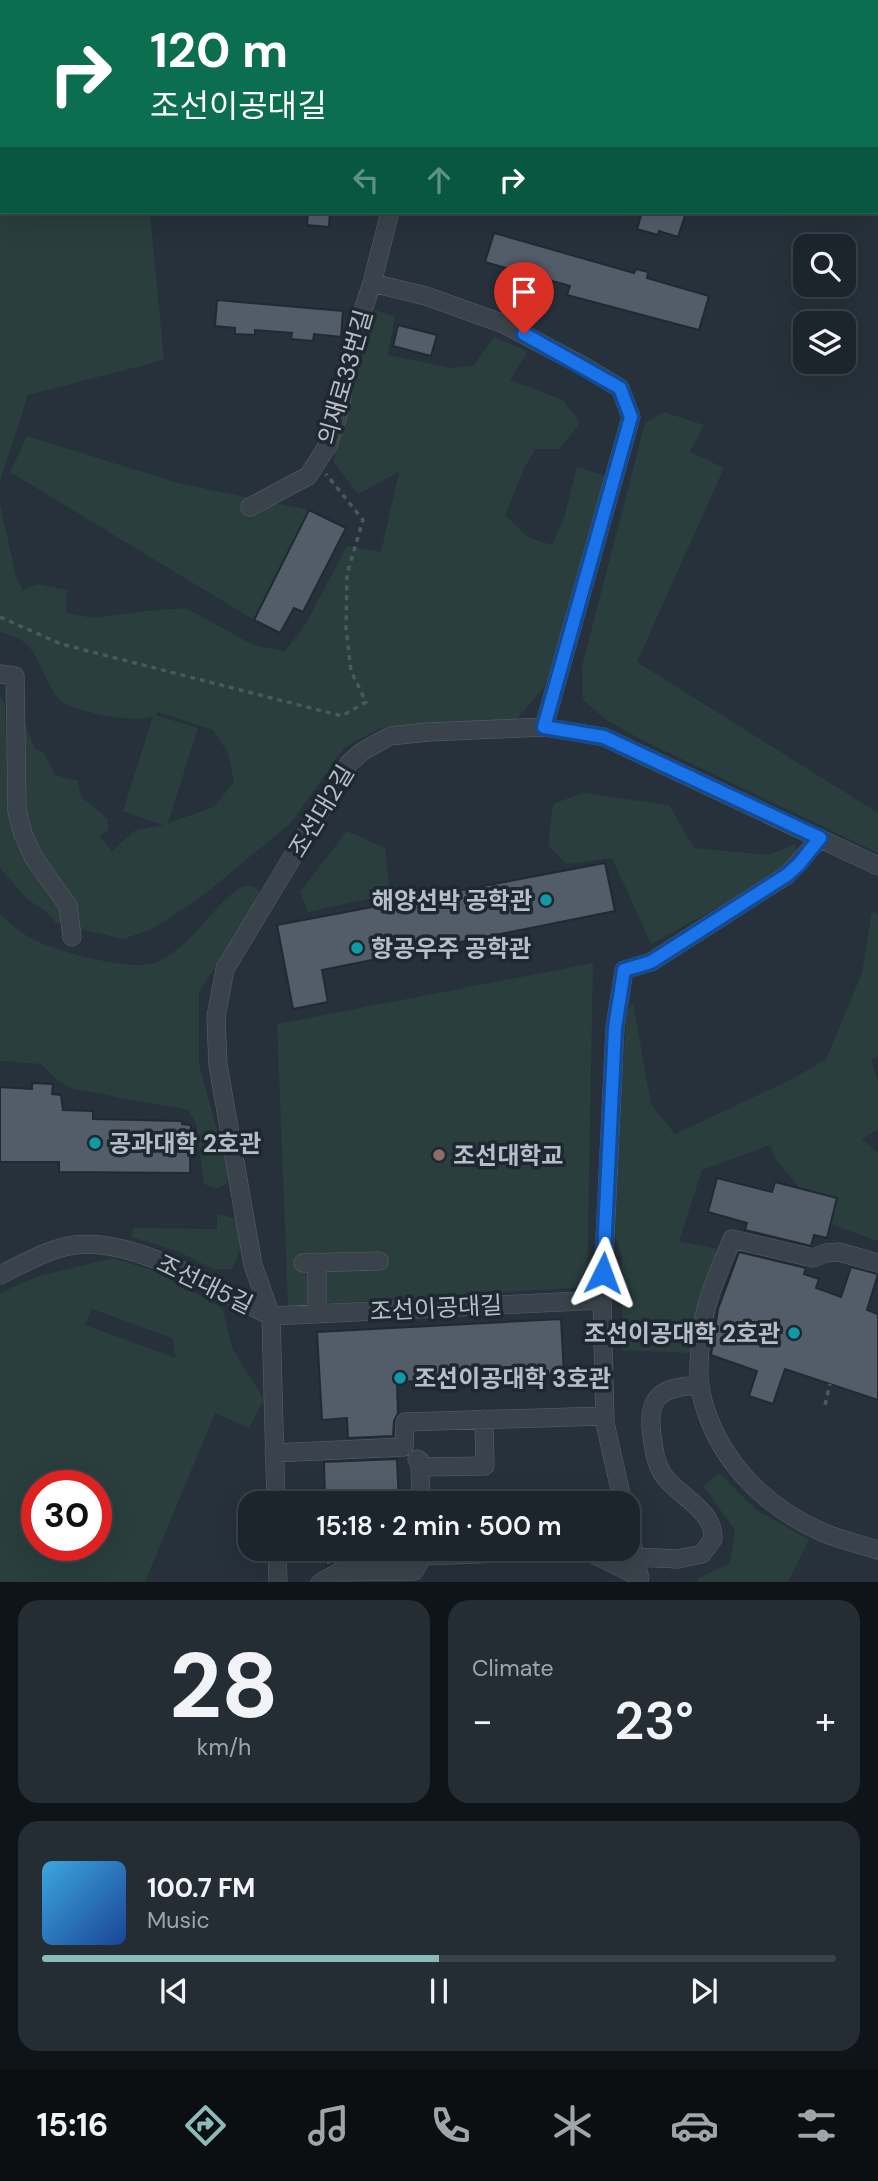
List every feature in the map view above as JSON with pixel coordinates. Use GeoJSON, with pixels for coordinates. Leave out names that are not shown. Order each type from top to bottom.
{"type":"FeatureCollection","features":[{"type":"Feature","properties":{"kind":"street","name":"의재로33번길"},"geometry":{"type":"LineString","coordinates":[[250,507],[299,483],[318,464],[336,425],[353,340],[372,283],[389,214]]}},
{"type":"Feature","properties":{"kind":"street"},"geometry":{"type":"LineString","coordinates":[[372,283],[426,296],[504,324],[620,388],[631,417],[544,727]]}},
{"type":"Feature","properties":{"kind":"street"},"geometry":{"type":"LineString","coordinates":[[0,674],[15,676],[17,811],[23,834],[34,858],[68,906],[72,937]]}},
{"type":"Feature","properties":{"kind":"street","name":"조선대2길"},"geometry":{"type":"LineString","coordinates":[[271,1316],[253,1265],[218,1066],[216,1017],[225,969],[355,756],[390,736],[428,732],[544,727],[604,737],[878,866]]}},
{"type":"Feature","properties":{"kind":"street"},"geometry":{"type":"LineString","coordinates":[[620,1491],[604,1416],[602,1300],[615,1028],[624,970],[651,962],[787,875],[820,838]]}},
{"type":"Feature","properties":{"kind":"street"},"geometry":{"type":"LineString","coordinates":[[878,1263],[839,1252],[813,1258],[732,1238],[713,1287],[702,1328],[700,1385],[713,1426],[729,1458],[767,1500],[822,1532],[878,1550]]}},
{"type":"Feature","properties":{"kind":"street","name":"조선대5길"},"geometry":{"type":"LineString","coordinates":[[0,1275],[59,1248],[77,1244],[122,1247],[147,1255],[271,1316],[276,1491]]}},
{"type":"Feature","properties":{"kind":"street"},"geometry":{"type":"LineString","coordinates":[[317,1314],[310,1262],[379,1261]]}},
{"type":"Feature","properties":{"kind":"street","name":"조선이공대길"},"geometry":{"type":"LineString","coordinates":[[271,1316],[602,1300]]}},
{"type":"Feature","properties":{"kind":"street"},"geometry":{"type":"LineString","coordinates":[[640,1557],[678,1559],[702,1554],[713,1539],[711,1524],[705,1515],[663,1475],[656,1460],[651,1429],[651,1410],[655,1399],[665,1391],[680,1386],[700,1385]]}},
{"type":"Feature","properties":{"kind":"street"},"geometry":{"type":"LineString","coordinates":[[404,1447],[405,1422],[604,1416]]}},
{"type":"Feature","properties":{"kind":"street"},"geometry":{"type":"LineString","coordinates":[[420,1467],[485,1466],[484,1419]]}},
{"type":"Feature","properties":{"kind":"street"},"geometry":{"type":"LineString","coordinates":[[274,1453],[404,1447],[420,1461],[421,1491]]}},
{"type":"Feature","properties":{"kind":"street"},"geometry":{"type":"LineString","coordinates":[[277,1561],[278,1582]]}},
{"type":"Feature","properties":{"kind":"street"},"geometry":{"type":"LineString","coordinates":[[322,1582],[339,1572],[414,1572],[419,1561]]}},
{"type":"Feature","properties":{"kind":"street"},"geometry":{"type":"LineString","coordinates":[[605,1561],[640,1580]]}},
{"type":"Feature","properties":{"kind":"street"},"geometry":{"type":"LineString","coordinates":[[637,1561],[640,1580]]}},
{"type":"Feature","properties":{"kind":"path"},"geometry":{"type":"LineString","coordinates":[[0,617],[61,645],[342,716],[366,702],[351,671],[346,628],[347,574],[363,520],[318,464]]}},
{"type":"Feature","properties":{"kind":"path"},"geometry":{"type":"LineString","coordinates":[[825,1405],[830,1384]]}},
{"type":"Feature","properties":{"kind":"green space"},"geometry":{"type":"Polygon","coordinates":[[[0,214],[150,214],[164,360],[28,395],[0,481],[0,214]]]}},
{"type":"Feature","properties":{"kind":"green space"},"geometry":{"type":"Polygon","coordinates":[[[375,310],[395,316],[388,355],[452,368],[473,366],[494,337],[528,351],[510,380],[563,400],[580,423],[559,449],[535,449],[505,515],[527,537],[552,545],[564,518],[577,467],[609,477],[545,686],[515,721],[383,727],[345,747],[291,823],[200,898],[152,929],[123,939],[79,929],[43,864],[20,809],[24,719],[34,748],[44,753],[55,775],[78,781],[81,797],[108,819],[108,830],[100,836],[112,851],[134,831],[163,825],[123,811],[153,716],[120,718],[66,704],[54,692],[27,645],[0,632],[0,504],[16,576],[23,591],[36,584],[67,590],[66,613],[93,618],[186,608],[253,645],[285,651],[305,625],[347,546],[381,552],[399,472],[358,494],[333,461],[375,310]],[[158,712],[155,715],[198,728],[168,823],[214,807],[234,782],[228,753],[213,730],[158,712]]]}},
{"type":"Feature","properties":{"kind":"green space"},"geometry":{"type":"Polygon","coordinates":[[[664,412],[704,425],[690,452],[724,468],[637,662],[878,813],[878,853],[640,739],[605,719],[583,700],[582,666],[645,423],[664,412]]]}},
{"type":"Feature","properties":{"kind":"green space"},"geometry":{"type":"Polygon","coordinates":[[[27,436],[178,483],[309,510],[254,620],[10,472],[27,436]]]}},
{"type":"Feature","properties":{"kind":"green space"},"geometry":{"type":"Polygon","coordinates":[[[0,696],[5,703],[8,812],[14,833],[40,882],[60,905],[63,923],[56,923],[45,911],[27,899],[0,868],[0,696]]]}},
{"type":"Feature","properties":{"kind":"green space"},"geometry":{"type":"Polygon","coordinates":[[[582,793],[669,805],[694,848],[768,855],[795,844],[798,856],[767,881],[651,944],[612,858],[566,864],[548,845],[553,804],[582,793]]]}},
{"type":"Feature","properties":{"kind":"green space"},"geometry":{"type":"Polygon","coordinates":[[[347,831],[385,848],[390,894],[308,912],[300,892],[347,831]]]}},
{"type":"Feature","properties":{"kind":"green space"},"geometry":{"type":"Polygon","coordinates":[[[243,886],[253,886],[259,891],[260,899],[199,992],[199,1064],[229,1174],[227,1183],[216,1189],[204,1184],[196,1123],[188,1110],[73,1089],[57,1080],[41,1064],[0,1061],[0,914],[23,933],[50,946],[96,960],[143,965],[159,961],[183,945],[224,901],[243,886]]]}},
{"type":"Feature","properties":{"kind":"green space"},"geometry":{"type":"Polygon","coordinates":[[[872,911],[878,915],[878,1055],[871,1060],[878,1081],[878,1129],[862,1139],[878,1153],[878,1241],[830,1224],[776,1160],[770,1145],[702,1170],[679,1241],[717,1249],[690,1353],[622,1350],[622,1257],[611,1222],[627,1011],[633,1002],[651,1104],[675,1134],[792,1079],[826,1059],[862,973],[872,911]]]}},
{"type":"Feature","properties":{"kind":"green space"},"geometry":{"type":"Polygon","coordinates":[[[593,963],[587,1287],[288,1306],[277,1024],[593,963]]]}},
{"type":"Feature","properties":{"kind":"green space"},"geometry":{"type":"Polygon","coordinates":[[[217,1214],[235,1218],[244,1240],[232,1269],[213,1269],[177,1251],[131,1237],[133,1228],[217,1229],[217,1214]]]}},
{"type":"Feature","properties":{"kind":"green space"},"geometry":{"type":"Polygon","coordinates":[[[113,1258],[169,1276],[223,1309],[232,1348],[264,1399],[249,1428],[215,1413],[145,1582],[0,1582],[0,1293],[39,1276],[113,1258]],[[92,1309],[85,1325],[176,1358],[172,1338],[92,1309]]]}},
{"type":"Feature","properties":{"kind":"green space"},"geometry":{"type":"Polygon","coordinates":[[[719,1473],[755,1509],[809,1540],[788,1582],[699,1582],[697,1579],[730,1563],[735,1530],[703,1486],[719,1473]]]}},
{"type":"Feature","properties":{"kind":"building"},"geometry":{"type":"Polygon","coordinates":[[[308,214],[330,214],[329,227],[307,225],[308,214]]]}},
{"type":"Feature","properties":{"kind":"building"},"geometry":{"type":"Polygon","coordinates":[[[641,214],[685,214],[678,237],[659,231],[658,235],[637,229],[641,214]]]}},
{"type":"Feature","properties":{"kind":"building"},"geometry":{"type":"Polygon","coordinates":[[[494,233],[634,273],[636,269],[648,272],[647,278],[709,296],[699,330],[567,295],[570,286],[485,262],[494,233]]]}},
{"type":"Feature","properties":{"kind":"building"},"geometry":{"type":"Polygon","coordinates":[[[217,300],[343,311],[341,337],[314,334],[313,341],[291,339],[292,333],[255,330],[255,335],[235,334],[235,328],[215,326],[217,300]]]}},
{"type":"Feature","properties":{"kind":"building"},"geometry":{"type":"Polygon","coordinates":[[[398,325],[437,335],[431,356],[393,346],[398,325]]]}},
{"type":"Feature","properties":{"kind":"building"},"geometry":{"type":"Polygon","coordinates":[[[309,510],[346,528],[303,612],[294,608],[280,633],[254,620],[309,510]]]}},
{"type":"Feature","properties":{"kind":"building","name":"항공우주 공학관"},"geometry":{"type":"Polygon","coordinates":[[[605,863],[615,911],[322,970],[328,1002],[293,1009],[277,925],[605,863]]]}},
{"type":"Feature","properties":{"kind":"building","name":"공과대학 2호관"},"geometry":{"type":"Polygon","coordinates":[[[32,1083],[53,1084],[52,1094],[61,1095],[63,1110],[93,1111],[93,1119],[182,1121],[182,1124],[191,1125],[190,1173],[59,1172],[59,1162],[0,1162],[0,1087],[32,1089],[32,1083]]]}},
{"type":"Feature","properties":{"kind":"building"},"geometry":{"type":"Polygon","coordinates":[[[717,1178],[772,1192],[775,1182],[837,1198],[827,1238],[814,1235],[811,1246],[745,1230],[747,1223],[708,1212],[717,1178]]]}},
{"type":"Feature","properties":{"kind":"building","name":"조선이공대학 2호관"},"geometry":{"type":"Polygon","coordinates":[[[739,1252],[806,1268],[804,1274],[819,1279],[816,1288],[841,1297],[851,1267],[878,1274],[867,1310],[878,1314],[878,1400],[785,1369],[773,1404],[749,1396],[757,1371],[711,1355],[718,1309],[739,1252]]]}},
{"type":"Feature","properties":{"kind":"building","name":"조선이공대학 3호관"},"geometry":{"type":"Polygon","coordinates":[[[561,1319],[564,1374],[397,1382],[398,1413],[394,1421],[393,1436],[348,1438],[347,1418],[322,1420],[317,1332],[561,1319]]]}},
{"type":"Feature","properties":{"kind":"building"},"geometry":{"type":"Polygon","coordinates":[[[397,1459],[398,1491],[325,1491],[324,1462],[397,1459]]]}},
{"type":"Feature","properties":{"kind":"building"},"geometry":{"type":"Polygon","coordinates":[[[326,1561],[339,1561],[326,1566],[326,1561]]]}},
{"type":"Feature","properties":{"kind":"place","name":"해양선박 공학관"},"geometry":{"type":"Point","coordinates":[546,900]}},
{"type":"Feature","properties":{"kind":"place","name":"항공우주 공학관"},"geometry":{"type":"Point","coordinates":[357,948]}},
{"type":"Feature","properties":{"kind":"place","name":"공과대학 2호관"},"geometry":{"type":"Point","coordinates":[95,1143]}},
{"type":"Feature","properties":{"kind":"place","name":"조선대학교"},"geometry":{"type":"Point","coordinates":[439,1155]}},
{"type":"Feature","properties":{"kind":"place","name":"조선이공대학 2호관"},"geometry":{"type":"Point","coordinates":[794,1333]}},
{"type":"Feature","properties":{"kind":"place","name":"조선이공대학 3호관"},"geometry":{"type":"Point","coordinates":[400,1378]}},
{"type":"Feature","properties":{"kind":"route"},"geometry":{"type":"LineString","coordinates":[[524,334],[620,388],[631,417],[544,727],[604,737],[820,838],[787,875],[651,962],[624,970],[615,1028],[603,1273]]}}]}
